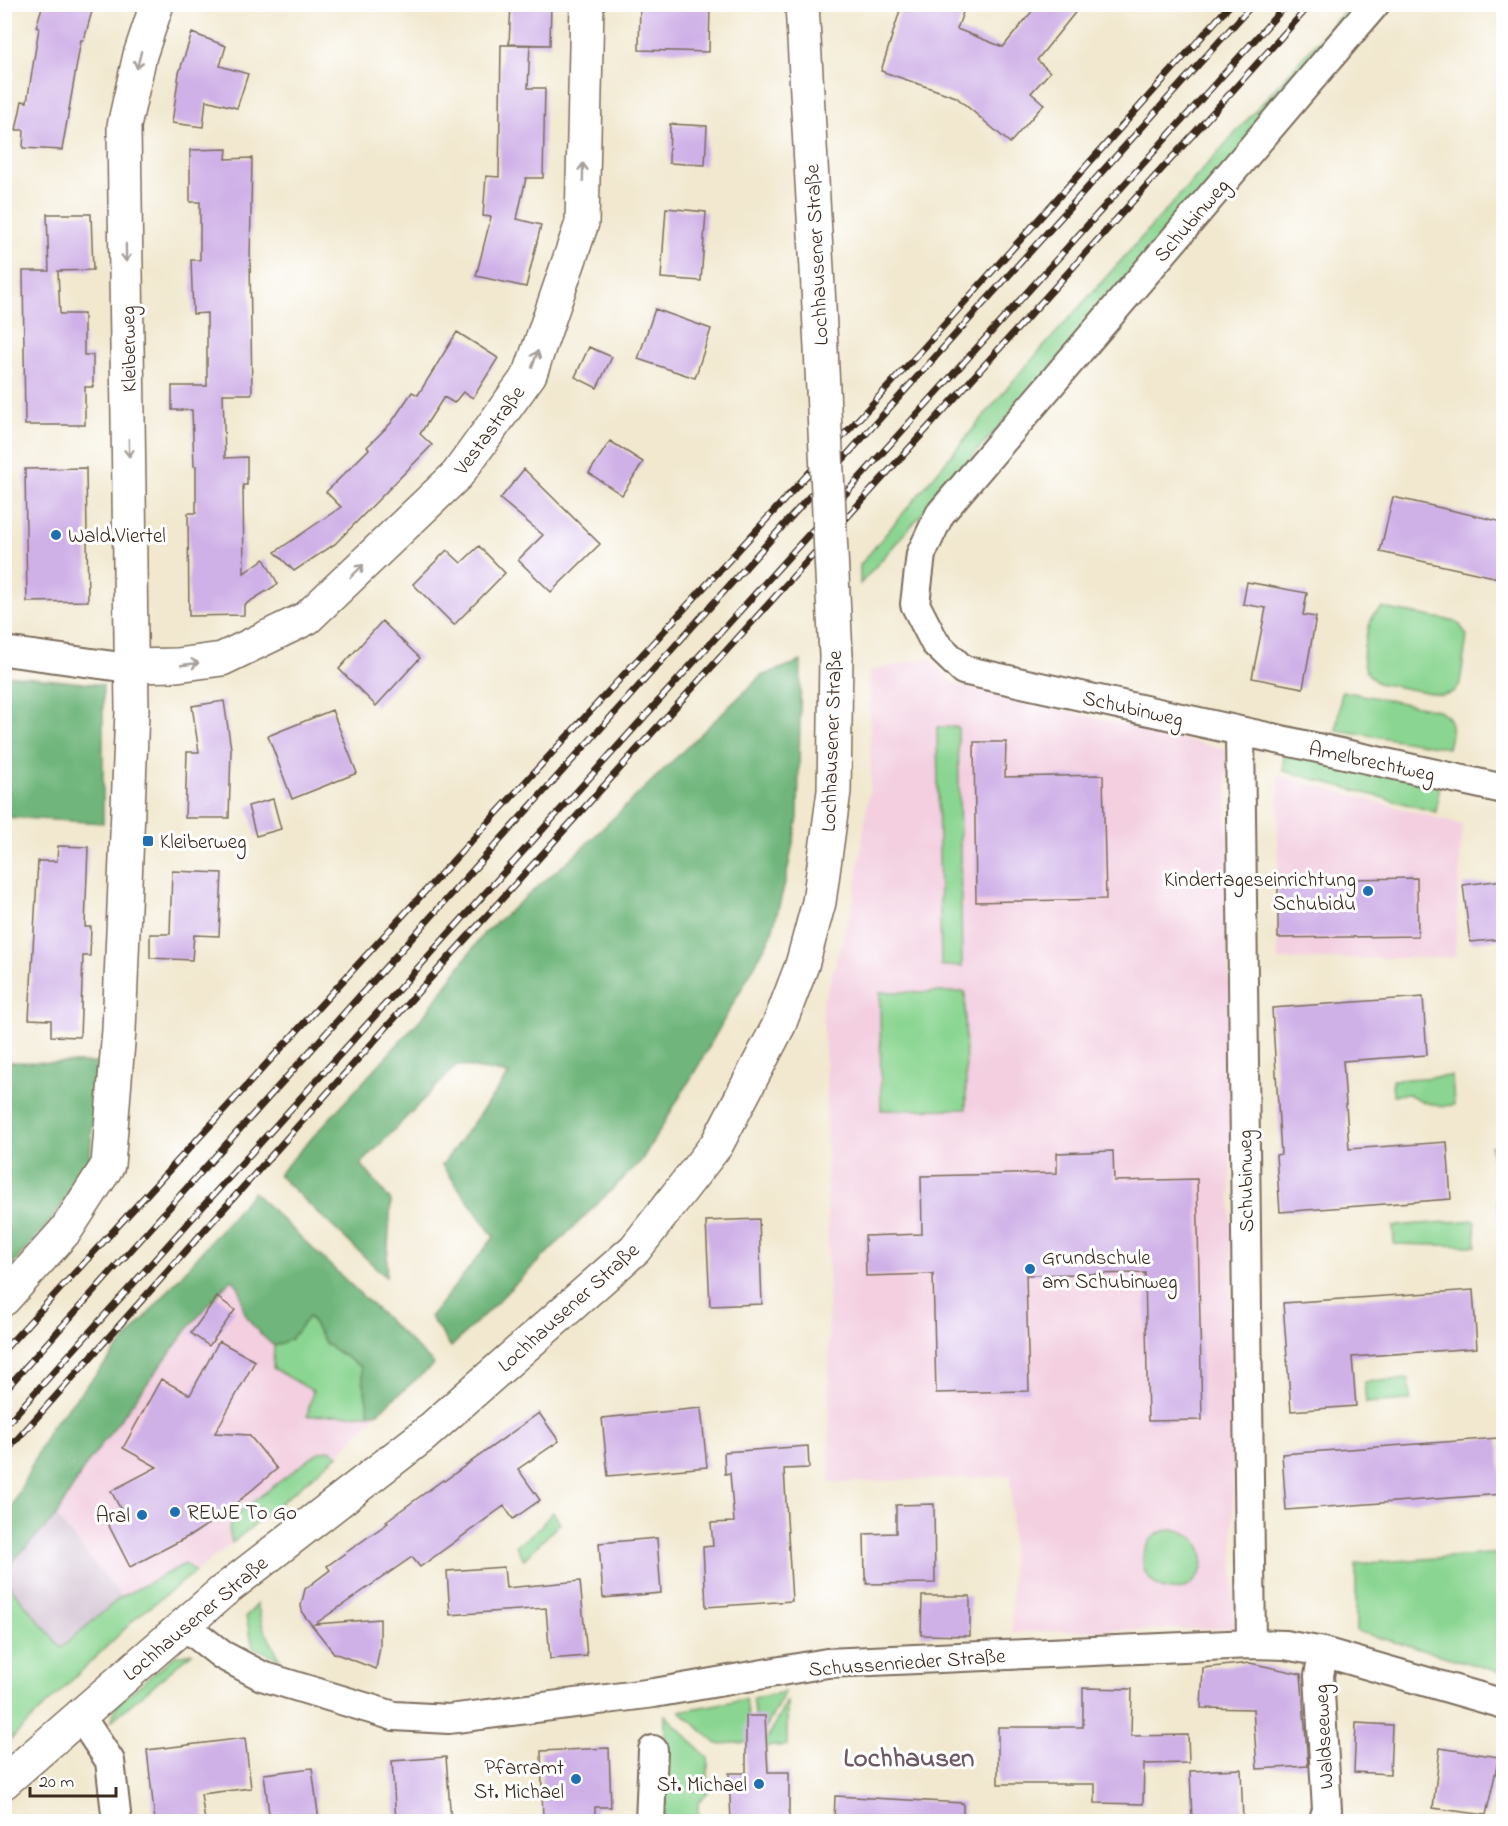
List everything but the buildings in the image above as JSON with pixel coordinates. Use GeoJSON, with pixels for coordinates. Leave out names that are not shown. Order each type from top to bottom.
{"type":"FeatureCollection","features":[{"type":"Feature","properties":{"kind":"main road","name":"Kleiberweg"},"geometry":{"type":"LineString","coordinates":[[4,1299],[66,1230],[108,1165],[119,1030],[132,711],[124,126],[140,55],[157,4]]}},
{"type":"Feature","properties":{"kind":"main road","name":"Vestastraße"},"geometry":{"type":"LineString","coordinates":[[132,666],[177,665],[222,658],[307,618],[457,475],[530,374],[582,223],[587,4]]}},
{"type":"Feature","properties":{"kind":"main road","name":"Lochhausener Straße"},"geometry":{"type":"LineString","coordinates":[[4,1782],[222,1592],[423,1436],[635,1249],[717,1144],[779,1025],[802,965],[819,902],[834,791],[836,656],[802,4]]}},
{"type":"Feature","properties":{"kind":"street","name":"Schubinweg"},"geometry":{"type":"LineString","coordinates":[[1251,1644],[1240,732],[963,669],[935,643],[915,604],[921,554],[940,513],[1375,4]]}},
{"type":"Feature","properties":{"kind":"street"},"geometry":{"type":"LineString","coordinates":[[4,651],[114,666],[132,666]]}},
{"type":"Feature","properties":{"kind":"street","name":"Amelbrechtweg"},"geometry":{"type":"LineString","coordinates":[[1240,732],[1503,789]]}},
{"type":"Feature","properties":{"kind":"street","name":"Schussenrieder Straße"},"geometry":{"type":"LineString","coordinates":[[184,1625],[222,1655],[262,1676],[394,1716],[449,1719],[654,1693],[827,1663],[1251,1644],[1285,1645],[1323,1652],[1503,1704]]}},
{"type":"Feature","properties":{"kind":"street","name":"Waldseeweg"},"geometry":{"type":"LineString","coordinates":[[1323,1652],[1319,1676],[1327,1810],[1323,1821]]}},
{"type":"Feature","properties":{"kind":"street"},"geometry":{"type":"LineString","coordinates":[[80,1716],[110,1761],[117,1821]]}},
{"type":"Feature","properties":{"kind":"street"},"geometry":{"type":"LineString","coordinates":[[650,1821],[653,1750]]}},
{"type":"Feature","properties":{"kind":"shaded area","name":"Grundschule am Schubinweg"},"geometry":{"type":"Polygon","coordinates":[[[930,658],[952,683],[1227,750],[1234,1628],[1012,1632],[1011,1476],[830,1483],[826,1063],[822,1006],[853,906],[871,779],[869,671],[930,658]]]}},
{"type":"Feature","properties":{"kind":"shaded area","name":"Kindertageseinrichtung Schubidu"},"geometry":{"type":"Polygon","coordinates":[[[1278,775],[1462,825],[1455,957],[1278,960],[1278,775]]]}},
{"type":"Feature","properties":{"kind":"shaded area"},"geometry":{"type":"Polygon","coordinates":[[[231,1278],[240,1287],[245,1313],[263,1337],[274,1346],[273,1368],[314,1391],[369,1414],[378,1412],[338,1455],[334,1451],[229,1537],[232,1543],[195,1572],[185,1564],[121,1597],[56,1517],[84,1468],[190,1326],[231,1278]]]}},
{"type":"Feature","properties":{"kind":"shaded area"},"geometry":{"type":"Polygon","coordinates":[[[56,1516],[121,1597],[61,1648],[5,1580],[4,1569],[56,1516]]]}},
{"type":"Feature","properties":{"kind":"green space"},"geometry":{"type":"Polygon","coordinates":[[[1350,5],[1370,5],[860,584],[860,565],[1013,381],[1350,5]]]}},
{"type":"Feature","properties":{"kind":"green space"},"geometry":{"type":"Polygon","coordinates":[[[1382,608],[1454,621],[1460,625],[1467,636],[1460,683],[1455,690],[1441,695],[1378,683],[1371,677],[1366,670],[1363,652],[1373,615],[1382,608]]]}},
{"type":"Feature","properties":{"kind":"green space"},"geometry":{"type":"Polygon","coordinates":[[[801,661],[798,818],[785,883],[771,936],[697,1068],[641,1161],[451,1347],[430,1317],[494,1237],[442,1165],[509,1074],[457,1065],[361,1164],[391,1201],[386,1277],[278,1175],[426,1013],[484,933],[577,853],[761,676],[801,661]]]}},
{"type":"Feature","properties":{"kind":"green space"},"geometry":{"type":"Polygon","coordinates":[[[5,675],[103,685],[103,823],[5,817],[5,675]]]}},
{"type":"Feature","properties":{"kind":"green space"},"geometry":{"type":"Polygon","coordinates":[[[1342,691],[1438,710],[1450,721],[1448,748],[1336,730],[1342,691]]]}},
{"type":"Feature","properties":{"kind":"green space"},"geometry":{"type":"Polygon","coordinates":[[[937,727],[958,727],[962,966],[941,966],[937,727]]]}},
{"type":"Feature","properties":{"kind":"green space"},"geometry":{"type":"Polygon","coordinates":[[[1284,750],[1440,783],[1436,812],[1283,771],[1284,750]]]}},
{"type":"Feature","properties":{"kind":"green space"},"geometry":{"type":"Polygon","coordinates":[[[880,992],[965,992],[966,1109],[881,1110],[880,992]]]}},
{"type":"Feature","properties":{"kind":"green space"},"geometry":{"type":"Polygon","coordinates":[[[5,1062],[96,1063],[90,1160],[54,1217],[5,1273],[5,1062]]]}},
{"type":"Feature","properties":{"kind":"green space"},"geometry":{"type":"Polygon","coordinates":[[[1452,1076],[1454,1105],[1440,1106],[1424,1102],[1408,1094],[1393,1095],[1392,1080],[1452,1076]]]}},
{"type":"Feature","properties":{"kind":"green space"},"geometry":{"type":"Polygon","coordinates":[[[1504,1145],[1503,1243],[1491,1146],[1504,1145]]]}},
{"type":"Feature","properties":{"kind":"green space"},"geometry":{"type":"Polygon","coordinates":[[[253,1192],[434,1364],[378,1412],[369,1414],[361,1367],[326,1344],[309,1316],[291,1339],[274,1346],[248,1318],[243,1308],[239,1287],[231,1279],[190,1326],[84,1468],[56,1516],[5,1569],[5,1521],[50,1428],[253,1192]]]}},
{"type":"Feature","properties":{"kind":"green space"},"geometry":{"type":"Polygon","coordinates":[[[1475,1220],[1476,1246],[1394,1244],[1393,1226],[1475,1220]]]}},
{"type":"Feature","properties":{"kind":"green space"},"geometry":{"type":"Polygon","coordinates":[[[308,1315],[326,1344],[361,1367],[369,1414],[307,1416],[313,1391],[273,1368],[274,1346],[291,1339],[308,1315]]]}},
{"type":"Feature","properties":{"kind":"green space"},"geometry":{"type":"Polygon","coordinates":[[[1409,1379],[1410,1400],[1366,1403],[1364,1382],[1409,1379]]]}},
{"type":"Feature","properties":{"kind":"green space"},"geometry":{"type":"Polygon","coordinates":[[[329,1450],[338,1455],[232,1543],[229,1529],[234,1516],[319,1452],[329,1450]]]}},
{"type":"Feature","properties":{"kind":"green space"},"geometry":{"type":"Polygon","coordinates":[[[553,1512],[560,1523],[524,1559],[516,1546],[537,1530],[553,1512]]]}},
{"type":"Feature","properties":{"kind":"green space"},"geometry":{"type":"Polygon","coordinates":[[[1167,1530],[1179,1530],[1195,1538],[1201,1548],[1203,1560],[1201,1572],[1195,1582],[1179,1590],[1167,1590],[1151,1582],[1143,1566],[1143,1554],[1151,1538],[1167,1530]]]}},
{"type":"Feature","properties":{"kind":"green space"},"geometry":{"type":"Polygon","coordinates":[[[1503,1553],[1503,1673],[1356,1631],[1356,1564],[1503,1553]]]}},
{"type":"Feature","properties":{"kind":"green space"},"geometry":{"type":"Polygon","coordinates":[[[185,1564],[195,1572],[137,1617],[5,1745],[5,1580],[61,1648],[121,1597],[185,1564]]]}},
{"type":"Feature","properties":{"kind":"green space"},"geometry":{"type":"Polygon","coordinates":[[[257,1604],[263,1627],[280,1659],[253,1647],[246,1617],[257,1604]]]}},
{"type":"Feature","properties":{"kind":"green space"},"geometry":{"type":"Polygon","coordinates":[[[192,1653],[110,1722],[118,1703],[175,1656],[192,1653]]]}},
{"type":"Feature","properties":{"kind":"green space"},"geometry":{"type":"Polygon","coordinates":[[[785,1692],[758,1742],[753,1698],[785,1692]]]}},
{"type":"Feature","properties":{"kind":"green space"},"geometry":{"type":"Polygon","coordinates":[[[746,1699],[752,1742],[717,1744],[680,1711],[746,1699]]]}},
{"type":"Feature","properties":{"kind":"green space"},"geometry":{"type":"Polygon","coordinates":[[[787,1701],[787,1745],[763,1747],[787,1701]]]}},
{"type":"Feature","properties":{"kind":"green space"},"geometry":{"type":"Polygon","coordinates":[[[665,1715],[708,1758],[708,1792],[698,1803],[698,1813],[710,1821],[664,1822],[665,1715]]]}},
{"type":"Feature","properties":{"kind":"railway"},"geometry":{"type":"LineString","coordinates":[[4,1350],[920,352],[1231,4]]}},
{"type":"Feature","properties":{"kind":"railway"},"geometry":{"type":"LineString","coordinates":[[4,1391],[1253,4]]}},
{"type":"Feature","properties":{"kind":"railway"},"geometry":{"type":"LineString","coordinates":[[4,1427],[1287,4]]}},
{"type":"Feature","properties":{"kind":"railway"},"geometry":{"type":"LineString","coordinates":[[4,1454],[453,953],[1311,4]]}},
{"type":"Feature","properties":{"kind":"place","name":"Wald.Viertel"},"geometry":{"type":"Point","coordinates":[56,535]}},
{"type":"Feature","properties":{"kind":"place","name":"Kleiberweg"},"geometry":{"type":"Point","coordinates":[148,841]}},
{"type":"Feature","properties":{"kind":"place","name":"Kindertageseinrichtung Schubidu"},"geometry":{"type":"Point","coordinates":[1368,891]}},
{"type":"Feature","properties":{"kind":"place","name":"Grundschule am Schubinweg"},"geometry":{"type":"Point","coordinates":[1030,1269]}},
{"type":"Feature","properties":{"kind":"place","name":"REWE To Go"},"geometry":{"type":"Point","coordinates":[175,1512]}},
{"type":"Feature","properties":{"kind":"place","name":"Aral"},"geometry":{"type":"Point","coordinates":[142,1515]}},
{"type":"Feature","properties":{"kind":"place","name":"Pfarramt St. Michael"},"geometry":{"type":"Point","coordinates":[576,1779]}},
{"type":"Feature","properties":{"kind":"place","name":"St. Michael"},"geometry":{"type":"Point","coordinates":[759,1784]}},
{"type":"Feature","properties":{"kind":"district","name":"Lochhausen"},"geometry":{"type":"Point","coordinates":[909,1757]}}]}
